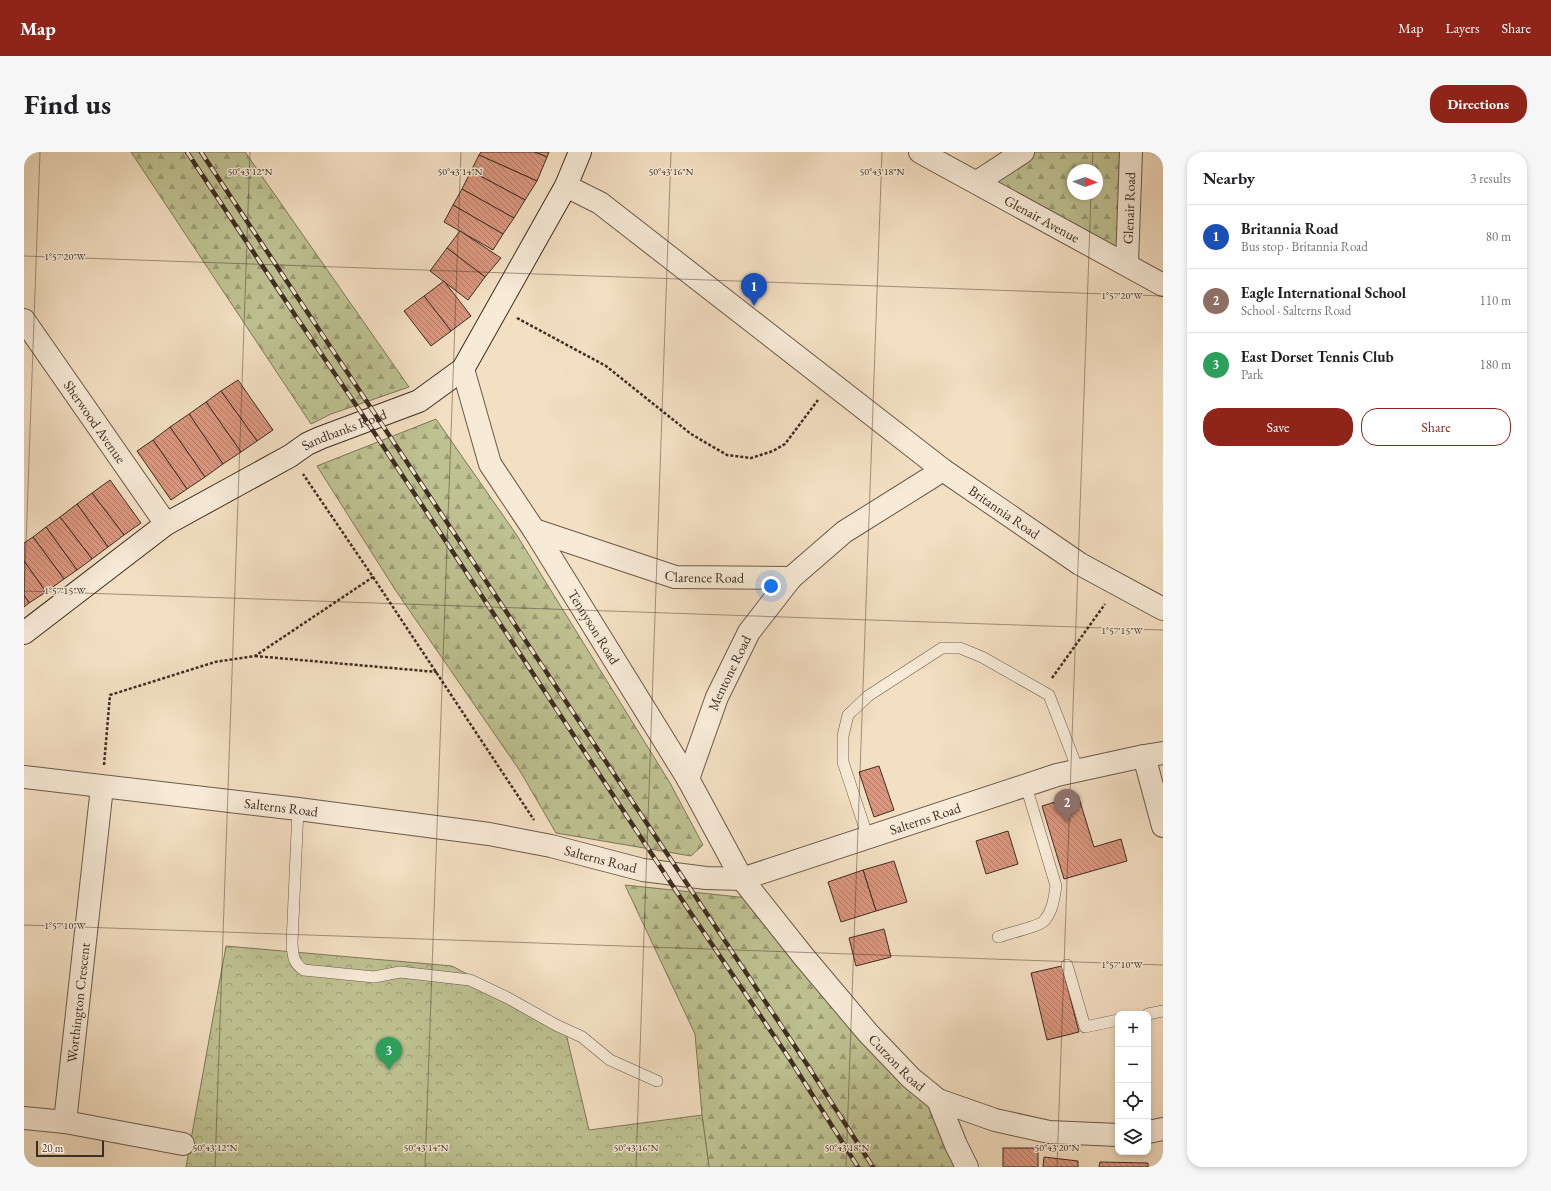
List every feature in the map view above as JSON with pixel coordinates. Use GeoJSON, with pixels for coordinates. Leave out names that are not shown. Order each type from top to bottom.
{"type":"FeatureCollection","features":[{"type":"Feature","properties":{"kind":"street","name":"Sandbanks Road"},"geometry":{"type":"LineString","coordinates":[[24,633],[166,524],[320,438],[419,401],[463,369],[566,186],[580,152]]}},
{"type":"Feature","properties":{"kind":"street","name":"Glenair Avenue"},"geometry":{"type":"LineString","coordinates":[[920,152],[1162,284]]}},
{"type":"Feature","properties":{"kind":"street"},"geometry":{"type":"LineString","coordinates":[[977,182],[1023,152]]}},
{"type":"Feature","properties":{"kind":"street","name":"Glenair Road"},"geometry":{"type":"LineString","coordinates":[[1127,264],[1131,152]]}},
{"type":"Feature","properties":{"kind":"street","name":"Britannia Road"},"geometry":{"type":"LineString","coordinates":[[566,186],[600,202],[943,470],[1080,564],[1163,609]]}},
{"type":"Feature","properties":{"kind":"street","name":"Sherwood Avenue"},"geometry":{"type":"LineString","coordinates":[[24,320],[166,524]]}},
{"type":"Feature","properties":{"kind":"street","name":"Tennyson Road"},"geometry":{"type":"LineString","coordinates":[[463,369],[490,464],[534,530],[688,779],[742,879]]}},
{"type":"Feature","properties":{"kind":"street"},"geometry":{"type":"LineString","coordinates":[[791,578],[844,532],[943,470]]}},
{"type":"Feature","properties":{"kind":"street","name":"Clarence Road"},"geometry":{"type":"LineString","coordinates":[[534,530],[675,577],[791,578]]}},
{"type":"Feature","properties":{"kind":"street","name":"Mentone Road"},"geometry":{"type":"LineString","coordinates":[[688,779],[717,697],[749,632],[791,578]]}},
{"type":"Feature","properties":{"kind":"street"},"geometry":{"type":"LineString","coordinates":[[1154,755],[1163,826]]}},
{"type":"Feature","properties":{"kind":"street","name":"Salterns Road"},"geometry":{"type":"LineString","coordinates":[[24,777],[298,809],[490,834],[551,846],[643,870],[706,878],[742,879],[1078,770],[1154,755]]}},
{"type":"Feature","properties":{"kind":"street","name":"Worthington Crescent"},"geometry":{"type":"LineString","coordinates":[[65,1122],[102,787]]}},
{"type":"Feature","properties":{"kind":"street","name":"Curzon Road"},"geometry":{"type":"LineString","coordinates":[[742,879],[804,957],[868,1033],[911,1078],[938,1100],[995,1120],[1049,1132],[1115,1135]]}},
{"type":"Feature","properties":{"kind":"street"},"geometry":{"type":"LineString","coordinates":[[938,1100],[956,1145],[967,1167]]}},
{"type":"Feature","properties":{"kind":"street"},"geometry":{"type":"LineString","coordinates":[[24,1118],[65,1122],[183,1144]]}},
{"type":"Feature","properties":{"kind":"street"},"geometry":{"type":"LineString","coordinates":[[1151,1131],[1163,1129]]}},
{"type":"Feature","properties":{"kind":"lane"},"geometry":{"type":"LineString","coordinates":[[868,838],[843,762],[843,736],[848,715],[868,696],[942,648],[960,648],[982,657],[1049,695],[1078,770]]}},
{"type":"Feature","properties":{"kind":"lane"},"geometry":{"type":"LineString","coordinates":[[998,937],[1043,922],[1050,914],[1054,901],[1056,886],[1026,786]]}},
{"type":"Feature","properties":{"kind":"lane"},"geometry":{"type":"LineString","coordinates":[[298,809],[292,943],[294,959],[297,965],[304,970],[374,977],[400,972],[470,980],[582,1037],[610,1060],[657,1081]]}},
{"type":"Feature","properties":{"kind":"lane"},"geometry":{"type":"LineString","coordinates":[[1067,965],[1085,1027],[1115,1021]]}},
{"type":"Feature","properties":{"kind":"lane"},"geometry":{"type":"LineString","coordinates":[[1151,1013],[1163,1011]]}},
{"type":"Feature","properties":{"kind":"path"},"geometry":{"type":"LineString","coordinates":[[498,308],[606,366],[691,434],[728,455],[751,458],[773,451],[785,444],[832,382]]}},
{"type":"Feature","properties":{"kind":"path"},"geometry":{"type":"LineString","coordinates":[[290,456],[437,672],[551,846]]}},
{"type":"Feature","properties":{"kind":"path"},"geometry":{"type":"LineString","coordinates":[[255,656],[373,577]]}},
{"type":"Feature","properties":{"kind":"path"},"geometry":{"type":"LineString","coordinates":[[1042,691],[1118,585]]}},
{"type":"Feature","properties":{"kind":"path"},"geometry":{"type":"LineString","coordinates":[[102,787],[110,695],[215,662],[255,656],[437,672]]}},
{"type":"Feature","properties":{"kind":"green space"},"geometry":{"type":"Polygon","coordinates":[[[131,152],[245,152],[409,387],[331,414],[311,424],[131,152]]]}},
{"type":"Feature","properties":{"kind":"green space"},"geometry":{"type":"Polygon","coordinates":[[[1023,152],[1131,152],[1127,264],[977,182],[1023,152]]]}},
{"type":"Feature","properties":{"kind":"green space"},"geometry":{"type":"Polygon","coordinates":[[[436,419],[516,534],[670,783],[703,845],[691,856],[556,833],[520,771],[396,591],[317,466],[436,419]]]}},
{"type":"Feature","properties":{"kind":"green space"},"geometry":{"type":"Polygon","coordinates":[[[625,885],[758,899],[938,1100],[967,1167],[709,1167],[702,1115],[695,1034],[625,885]]]}},
{"type":"Feature","properties":{"kind":"green space"},"geometry":{"type":"Polygon","coordinates":[[[226,946],[452,966],[564,1025],[589,1130],[702,1115],[709,1167],[186,1167],[226,946]]]}},
{"type":"Feature","properties":{"kind":"building"},"geometry":{"type":"Polygon","coordinates":[[[481,152],[535,152],[547,157],[537,181],[479,155],[481,152]]]}},
{"type":"Feature","properties":{"kind":"building"},"geometry":{"type":"Polygon","coordinates":[[[535,152],[549,152],[547,157],[535,152]]]}},
{"type":"Feature","properties":{"kind":"building"},"geometry":{"type":"Polygon","coordinates":[[[479,155],[537,181],[525,200],[471,171],[479,155]]]}},
{"type":"Feature","properties":{"kind":"building"},"geometry":{"type":"Polygon","coordinates":[[[471,171],[525,200],[514,218],[462,189],[471,171]]]}},
{"type":"Feature","properties":{"kind":"building"},"geometry":{"type":"Polygon","coordinates":[[[462,189],[514,218],[503,234],[453,205],[462,189]]]}},
{"type":"Feature","properties":{"kind":"building"},"geometry":{"type":"Polygon","coordinates":[[[453,205],[503,234],[493,250],[444,222],[453,205]]]}},
{"type":"Feature","properties":{"kind":"building"},"geometry":{"type":"Polygon","coordinates":[[[460,231],[501,258],[485,277],[447,248],[460,231]]]}},
{"type":"Feature","properties":{"kind":"building"},"geometry":{"type":"Polygon","coordinates":[[[447,248],[485,277],[468,300],[430,271],[447,248]]]}},
{"type":"Feature","properties":{"kind":"building"},"geometry":{"type":"Polygon","coordinates":[[[444,281],[471,316],[451,331],[424,296],[444,281]]]}},
{"type":"Feature","properties":{"kind":"building"},"geometry":{"type":"Polygon","coordinates":[[[424,296],[451,331],[431,346],[404,311],[424,296]]]}},
{"type":"Feature","properties":{"kind":"building"},"geometry":{"type":"Polygon","coordinates":[[[238,380],[273,430],[257,441],[221,391],[238,380]]]}},
{"type":"Feature","properties":{"kind":"building"},"geometry":{"type":"Polygon","coordinates":[[[221,391],[257,441],[241,452],[206,402],[221,391]]]}},
{"type":"Feature","properties":{"kind":"building"},"geometry":{"type":"Polygon","coordinates":[[[206,402],[241,452],[223,464],[189,414],[206,402]]]}},
{"type":"Feature","properties":{"kind":"building"},"geometry":{"type":"Polygon","coordinates":[[[189,414],[223,464],[205,477],[170,427],[189,414]]]}},
{"type":"Feature","properties":{"kind":"building"},"geometry":{"type":"Polygon","coordinates":[[[170,427],[205,477],[187,489],[153,440],[170,427]]]}},
{"type":"Feature","properties":{"kind":"building"},"geometry":{"type":"Polygon","coordinates":[[[153,440],[187,489],[171,500],[137,451],[153,440]]]}},
{"type":"Feature","properties":{"kind":"building"},"geometry":{"type":"Polygon","coordinates":[[[110,480],[141,523],[124,535],[92,493],[110,480]]]}},
{"type":"Feature","properties":{"kind":"building"},"geometry":{"type":"Polygon","coordinates":[[[92,493],[124,535],[108,547],[77,504],[92,493]]]}},
{"type":"Feature","properties":{"kind":"building"},"geometry":{"type":"Polygon","coordinates":[[[77,504],[108,547],[92,559],[60,517],[77,504]]]}},
{"type":"Feature","properties":{"kind":"building"},"geometry":{"type":"Polygon","coordinates":[[[60,517],[92,559],[77,570],[46,527],[60,517]]]}},
{"type":"Feature","properties":{"kind":"building"},"geometry":{"type":"Polygon","coordinates":[[[46,527],[77,570],[64,579],[33,537],[46,527]]]}},
{"type":"Feature","properties":{"kind":"building"},"geometry":{"type":"Polygon","coordinates":[[[33,537],[64,579],[46,592],[24,561],[24,543],[33,537]]]}},
{"type":"Feature","properties":{"kind":"building"},"geometry":{"type":"Polygon","coordinates":[[[24,561],[46,592],[29,603],[24,595],[24,561]]]}},
{"type":"Feature","properties":{"kind":"building"},"geometry":{"type":"Polygon","coordinates":[[[24,595],[29,603],[24,607],[24,595]]]}},
{"type":"Feature","properties":{"kind":"building"},"geometry":{"type":"Polygon","coordinates":[[[879,766],[894,810],[874,817],[859,772],[879,766]]]}},
{"type":"Feature","properties":{"kind":"building"},"geometry":{"type":"Polygon","coordinates":[[[1078,795],[1094,847],[1121,839],[1127,861],[1064,879],[1042,806],[1078,795]]]}},
{"type":"Feature","properties":{"kind":"building"},"geometry":{"type":"Polygon","coordinates":[[[1008,831],[1018,864],[986,874],[976,841],[1008,831]]]}},
{"type":"Feature","properties":{"kind":"building"},"geometry":{"type":"Polygon","coordinates":[[[894,861],[907,902],[876,911],[863,870],[894,861]]]}},
{"type":"Feature","properties":{"kind":"building"},"geometry":{"type":"Polygon","coordinates":[[[863,870],[876,911],[841,922],[828,882],[863,870]]]}},
{"type":"Feature","properties":{"kind":"building"},"geometry":{"type":"Polygon","coordinates":[[[884,929],[891,957],[856,966],[849,938],[884,929]]]}},
{"type":"Feature","properties":{"kind":"building"},"geometry":{"type":"Polygon","coordinates":[[[1062,966],[1079,1032],[1047,1040],[1031,973],[1062,966]]]}},
{"type":"Feature","properties":{"kind":"building"},"geometry":{"type":"Polygon","coordinates":[[[1003,1148],[1038,1148],[1038,1167],[1003,1167],[1003,1148]]]}},
{"type":"Feature","properties":{"kind":"building"},"geometry":{"type":"Polygon","coordinates":[[[1044,1157],[1078,1161],[1078,1167],[1043,1167],[1044,1157]]]}},
{"type":"Feature","properties":{"kind":"building"},"geometry":{"type":"Polygon","coordinates":[[[1100,1162],[1148,1163],[1148,1167],[1099,1167],[1100,1162]]]}},
{"type":"Feature","properties":{"kind":"railway"},"geometry":{"type":"LineString","coordinates":[[187,152],[358,408],[690,912],[789,1058],[858,1167]]}},
{"type":"Feature","properties":{"kind":"railway"},"geometry":{"type":"LineString","coordinates":[[201,152],[808,1066],[873,1167]]}},
{"type":"Feature","properties":{"kind":"place","name":"Britannia Road"},"geometry":{"type":"Point","coordinates":[754,306]}},
{"type":"Feature","properties":{"kind":"place","name":"Eagle International School"},"geometry":{"type":"Point","coordinates":[1067,822]}},
{"type":"Feature","properties":{"kind":"place","name":"East Dorset Tennis Club"},"geometry":{"type":"Point","coordinates":[389,1070]}}]}
